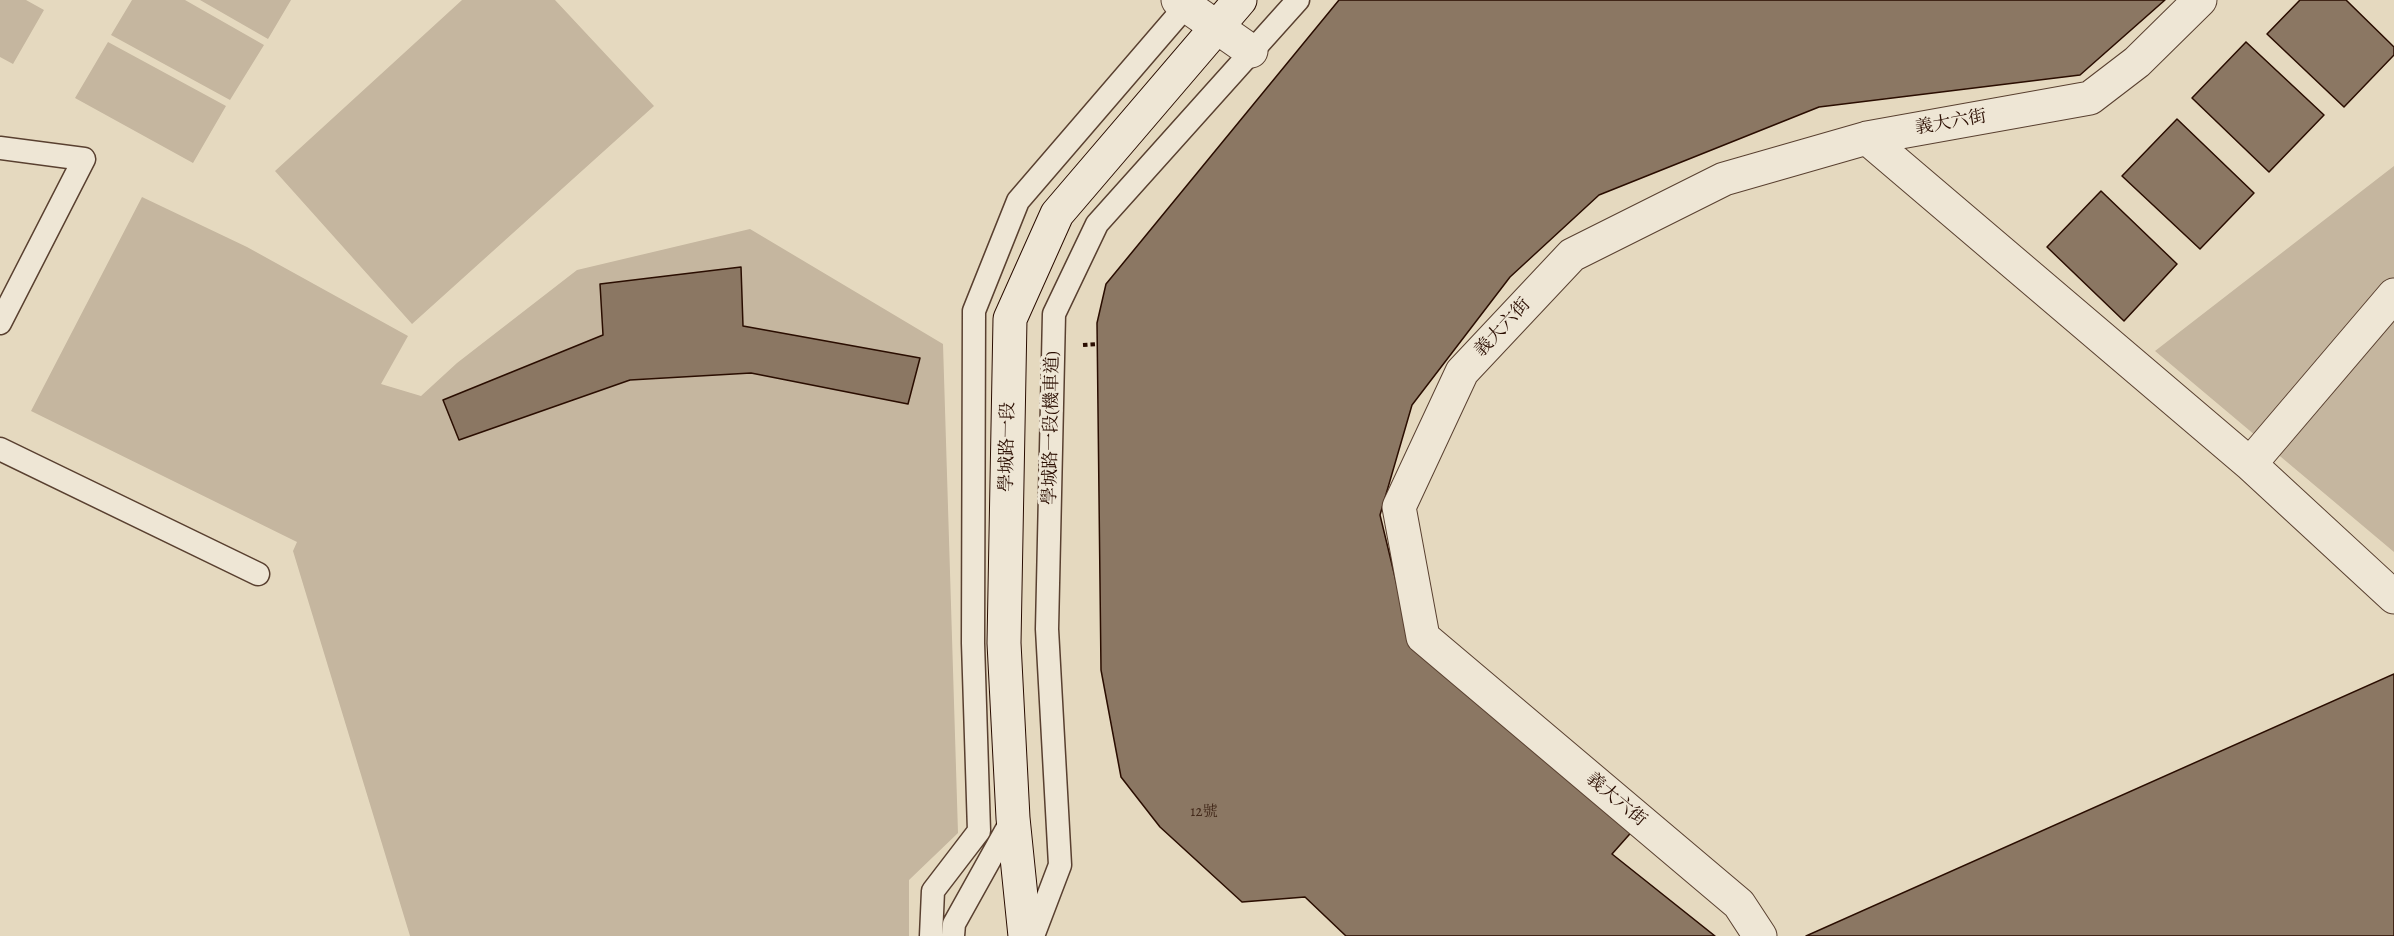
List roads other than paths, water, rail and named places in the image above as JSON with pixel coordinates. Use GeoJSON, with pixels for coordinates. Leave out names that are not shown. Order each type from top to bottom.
{"type":"FeatureCollection","features":[{"type":"Feature","properties":{"kind":"street","name":"學城路一段"},"geometry":{"type":"LineString","coordinates":[[1024,936],[1013,818],[1004,643],[1010,319],[1057,214],[1240,0]]}},
{"type":"Feature","properties":{"kind":"street","name":"義大六街"},"geometry":{"type":"LineString","coordinates":[[1760,936],[1739,904],[1423,637],[1399,507],[1462,372],[1572,255],[1724,179],[1867,138],[2090,98],[2137,62],[2200,0]]}},
{"type":"Feature","properties":{"kind":"street"},"geometry":{"type":"LineString","coordinates":[[1185,2],[1251,51]]}},
{"type":"Feature","properties":{"kind":"street"},"geometry":{"type":"LineString","coordinates":[[1867,138],[2250,464],[2394,597]]}},
{"type":"Feature","properties":{"kind":"street"},"geometry":{"type":"LineString","coordinates":[[2250,464],[2394,296]]}},
{"type":"Feature","properties":{"kind":"lane","name":"學城路一段(機車道)"},"geometry":{"type":"LineString","coordinates":[[1033,936],[1060,865],[1047,629],[1054,314],[1097,224],[1298,0]]}},
{"type":"Feature","properties":{"kind":"lane"},"geometry":{"type":"LineString","coordinates":[[931,936],[933,891],[979,831],[973,643],[974,311],[1018,201],[1185,2]]}},
{"type":"Feature","properties":{"kind":"lane"},"geometry":{"type":"LineString","coordinates":[[0,148],[84,159],[0,323]]}},
{"type":"Feature","properties":{"kind":"lane"},"geometry":{"type":"LineString","coordinates":[[0,449],[258,574]]}},
{"type":"Feature","properties":{"kind":"lane"},"geometry":{"type":"LineString","coordinates":[[953,930],[1013,818]]}}]}
